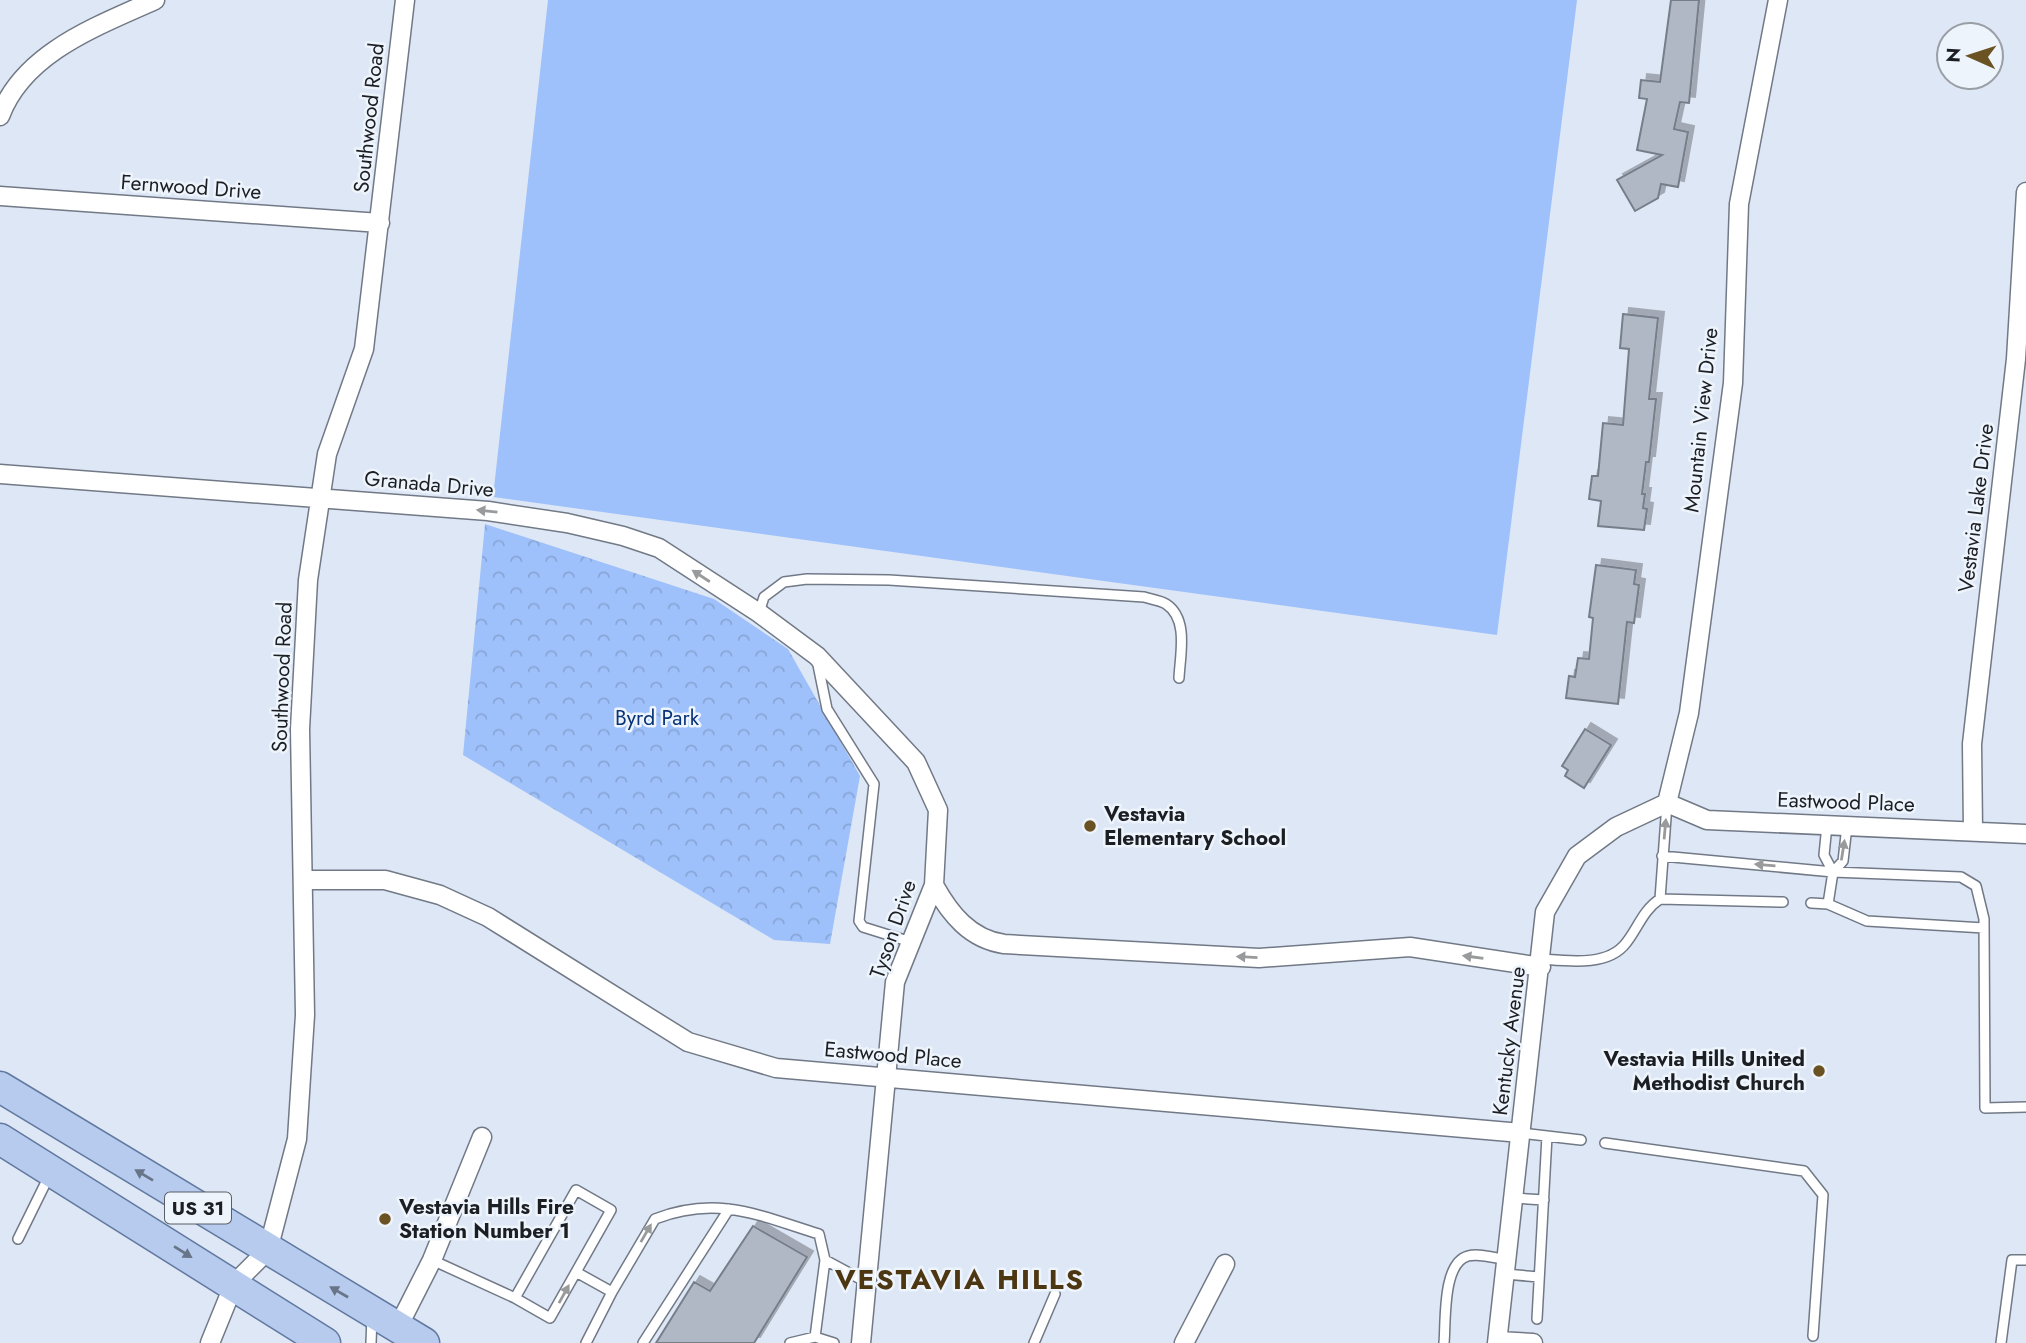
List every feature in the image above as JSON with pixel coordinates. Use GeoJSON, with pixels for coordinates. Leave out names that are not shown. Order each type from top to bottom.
{"type":"FeatureCollection","features":[{"type":"Feature","properties":{"kind":"main road","name":"US 31"},"geometry":{"type":"LineString","coordinates":[[0,1087],[424,1343]]}},
{"type":"Feature","properties":{"kind":"main road","name":"US 31"},"geometry":{"type":"LineString","coordinates":[[0,1139],[325,1343]]}},
{"type":"Feature","properties":{"kind":"street"},"geometry":{"type":"LineString","coordinates":[[0,116],[5,104],[32,69],[63,46],[155,0]]}},
{"type":"Feature","properties":{"kind":"street","name":"Southwood Road"},"geometry":{"type":"LineString","coordinates":[[210,1343],[234,1284],[268,1250],[298,1139],[305,1015],[305,880],[300,730],[308,580],[327,454],[364,349],[405,0]]}},
{"type":"Feature","properties":{"kind":"street","name":"Mountain View Drive"},"geometry":{"type":"LineString","coordinates":[[1667,803],[1689,713],[1732,383],[1739,204],[1778,0]]}},
{"type":"Feature","properties":{"kind":"street","name":"Vestavia Lake Drive"},"geometry":{"type":"LineString","coordinates":[[1973,830],[1972,744],[2016,359],[2026,191]]}},
{"type":"Feature","properties":{"kind":"street","name":"Fernwood Drive"},"geometry":{"type":"LineString","coordinates":[[0,196],[380,223]]}},
{"type":"Feature","properties":{"kind":"street","name":"Granada Drive"},"geometry":{"type":"LineString","coordinates":[[0,474],[488,511],[624,536],[659,548],[759,613],[817,656]]}},
{"type":"Feature","properties":{"kind":"street","name":"Tyson Drive"},"geometry":{"type":"LineString","coordinates":[[817,656],[916,762],[938,810],[934,885],[895,982],[862,1343]]}},
{"type":"Feature","properties":{"kind":"street","name":"Eastwood Place"},"geometry":{"type":"LineString","coordinates":[[1667,803],[1707,820],[2026,834]]}},
{"type":"Feature","properties":{"kind":"street","name":"Kentucky Avenue"},"geometry":{"type":"LineString","coordinates":[[1497,1342],[1545,912],[1577,856],[1616,827],[1667,803]]}},
{"type":"Feature","properties":{"kind":"street","name":"Eastwood Place"},"geometry":{"type":"LineString","coordinates":[[305,880],[384,880],[439,895],[488,917],[688,1042],[776,1068],[1521,1133]]}},
{"type":"Feature","properties":{"kind":"street"},"geometry":{"type":"LineString","coordinates":[[934,885],[950,911],[968,930],[981,938],[1004,944],[1259,957],[1410,947],[1541,963]]}},
{"type":"Feature","properties":{"kind":"street"},"geometry":{"type":"LineString","coordinates":[[398,1327],[432,1260],[482,1137]]}},
{"type":"Feature","properties":{"kind":"street"},"geometry":{"type":"LineString","coordinates":[[1184,1343],[1225,1264]]}},
{"type":"Feature","properties":{"kind":"street"},"geometry":{"type":"LineString","coordinates":[[1497,1342],[1533,1343]]}},
{"type":"Feature","properties":{"kind":"lane"},"geometry":{"type":"LineString","coordinates":[[759,613],[764,597],[784,582],[807,579],[889,580],[1144,597],[1166,604],[1179,619],[1179,678]]}},
{"type":"Feature","properties":{"kind":"lane"},"geometry":{"type":"LineString","coordinates":[[817,656],[827,709],[874,784],[859,921],[863,927],[911,942]]}},
{"type":"Feature","properties":{"kind":"lane"},"geometry":{"type":"LineString","coordinates":[[1660,899],[1667,803]]}},
{"type":"Feature","properties":{"kind":"lane"},"geometry":{"type":"LineString","coordinates":[[1827,825],[1824,855],[1833,872]]}},
{"type":"Feature","properties":{"kind":"lane"},"geometry":{"type":"LineString","coordinates":[[1828,904],[1833,872],[1843,861],[1847,826]]}},
{"type":"Feature","properties":{"kind":"lane"},"geometry":{"type":"LineString","coordinates":[[1662,856],[1833,872],[1961,877],[1976,886],[1984,928],[1984,1108],[2026,1107]]}},
{"type":"Feature","properties":{"kind":"lane"},"geometry":{"type":"LineString","coordinates":[[1541,963],[1579,962],[1605,957],[1625,946],[1650,906],[1660,899],[1783,902]]}},
{"type":"Feature","properties":{"kind":"lane"},"geometry":{"type":"LineString","coordinates":[[1811,903],[1828,904],[1867,921],[1984,928]]}},
{"type":"Feature","properties":{"kind":"lane"},"geometry":{"type":"LineString","coordinates":[[1521,1133],[1581,1140]]}},
{"type":"Feature","properties":{"kind":"lane"},"geometry":{"type":"LineString","coordinates":[[1537,1319],[1547,1136]]}},
{"type":"Feature","properties":{"kind":"lane"},"geometry":{"type":"LineString","coordinates":[[1605,1143],[1804,1171],[1816,1182],[1823,1195],[1813,1336]]}},
{"type":"Feature","properties":{"kind":"lane"},"geometry":{"type":"LineString","coordinates":[[19,1240],[51,1171]]}},
{"type":"Feature","properties":{"kind":"lane"},"geometry":{"type":"LineString","coordinates":[[432,1260],[515,1298],[550,1318],[611,1210],[576,1190],[515,1298]]}},
{"type":"Feature","properties":{"kind":"lane"},"geometry":{"type":"LineString","coordinates":[[1514,1198],[1544,1200]]}},
{"type":"Feature","properties":{"kind":"lane"},"geometry":{"type":"LineString","coordinates":[[586,1343],[655,1219],[702,1206],[729,1209],[819,1234],[825,1260],[815,1337]]}},
{"type":"Feature","properties":{"kind":"lane"},"geometry":{"type":"LineString","coordinates":[[643,1343],[729,1209]]}},
{"type":"Feature","properties":{"kind":"lane"},"geometry":{"type":"LineString","coordinates":[[1444,1343],[1449,1275],[1458,1262],[1473,1256],[1539,1277]]}},
{"type":"Feature","properties":{"kind":"lane"},"geometry":{"type":"LineString","coordinates":[[825,1260],[867,1282]]}},
{"type":"Feature","properties":{"kind":"lane"},"geometry":{"type":"LineString","coordinates":[[2001,1343],[2012,1260],[2026,1260]]}},
{"type":"Feature","properties":{"kind":"lane"},"geometry":{"type":"LineString","coordinates":[[576,1272],[612,1292]]}},
{"type":"Feature","properties":{"kind":"lane"},"geometry":{"type":"LineString","coordinates":[[1034,1343],[1055,1294]]}},
{"type":"Feature","properties":{"kind":"lane"},"geometry":{"type":"LineString","coordinates":[[371,1343],[372,1311]]}},
{"type":"Feature","properties":{"kind":"lane"},"geometry":{"type":"LineString","coordinates":[[790,1343],[815,1337],[834,1343]]}},
{"type":"Feature","properties":{"kind":"green space"},"geometry":{"type":"Polygon","coordinates":[[[548,0],[1577,0],[1497,635],[493,497],[548,0]]]}},
{"type":"Feature","properties":{"kind":"green space","name":"Byrd Park"},"geometry":{"type":"Polygon","coordinates":[[[485,524],[714,599],[788,649],[860,776],[830,944],[774,940],[463,755],[485,524]]]}},
{"type":"Feature","properties":{"kind":"building"},"geometry":{"type":"Polygon","coordinates":[[[1671,0],[1699,0],[1689,103],[1680,102],[1674,129],[1688,132],[1678,187],[1661,184],[1658,198],[1635,211],[1617,180],[1662,155],[1637,150],[1647,99],[1639,98],[1641,80],[1660,82],[1671,0]]]}},
{"type":"Feature","properties":{"kind":"building"},"geometry":{"type":"Polygon","coordinates":[[[1623,314],[1658,318],[1649,399],[1656,399],[1649,462],[1646,462],[1642,494],[1645,494],[1643,508],[1647,509],[1644,530],[1598,526],[1601,501],[1589,499],[1592,476],[1598,476],[1603,423],[1623,425],[1629,349],[1620,348],[1623,314]]]}},
{"type":"Feature","properties":{"kind":"building"},"geometry":{"type":"Polygon","coordinates":[[[1596,565],[1636,570],[1634,584],[1639,585],[1634,623],[1627,622],[1618,704],[1566,698],[1569,676],[1575,677],[1578,658],[1589,659],[1593,618],[1589,617],[1596,565]]]}},
{"type":"Feature","properties":{"kind":"building"},"geometry":{"type":"Polygon","coordinates":[[[1585,729],[1611,745],[1584,788],[1565,776],[1568,770],[1562,766],[1585,729]]]}},
{"type":"Feature","properties":{"kind":"building"},"geometry":{"type":"Polygon","coordinates":[[[753,1226],[807,1257],[754,1343],[656,1343],[694,1282],[710,1291],[753,1226]]]}},
{"type":"Feature","properties":{"kind":"place","name":"Vestavia Elementary School"},"geometry":{"type":"Point","coordinates":[1090,826]}},
{"type":"Feature","properties":{"kind":"place","name":"Vestavia Hills United Methodist Church"},"geometry":{"type":"Point","coordinates":[1819,1071]}},
{"type":"Feature","properties":{"kind":"place","name":"Vestavia Hills Fire Station Number 1"},"geometry":{"type":"Point","coordinates":[385,1219]}},
{"type":"Feature","properties":{"kind":"district","name":"VESTAVIA HILLS"},"geometry":{"type":"Point","coordinates":[960,1279]}}]}
